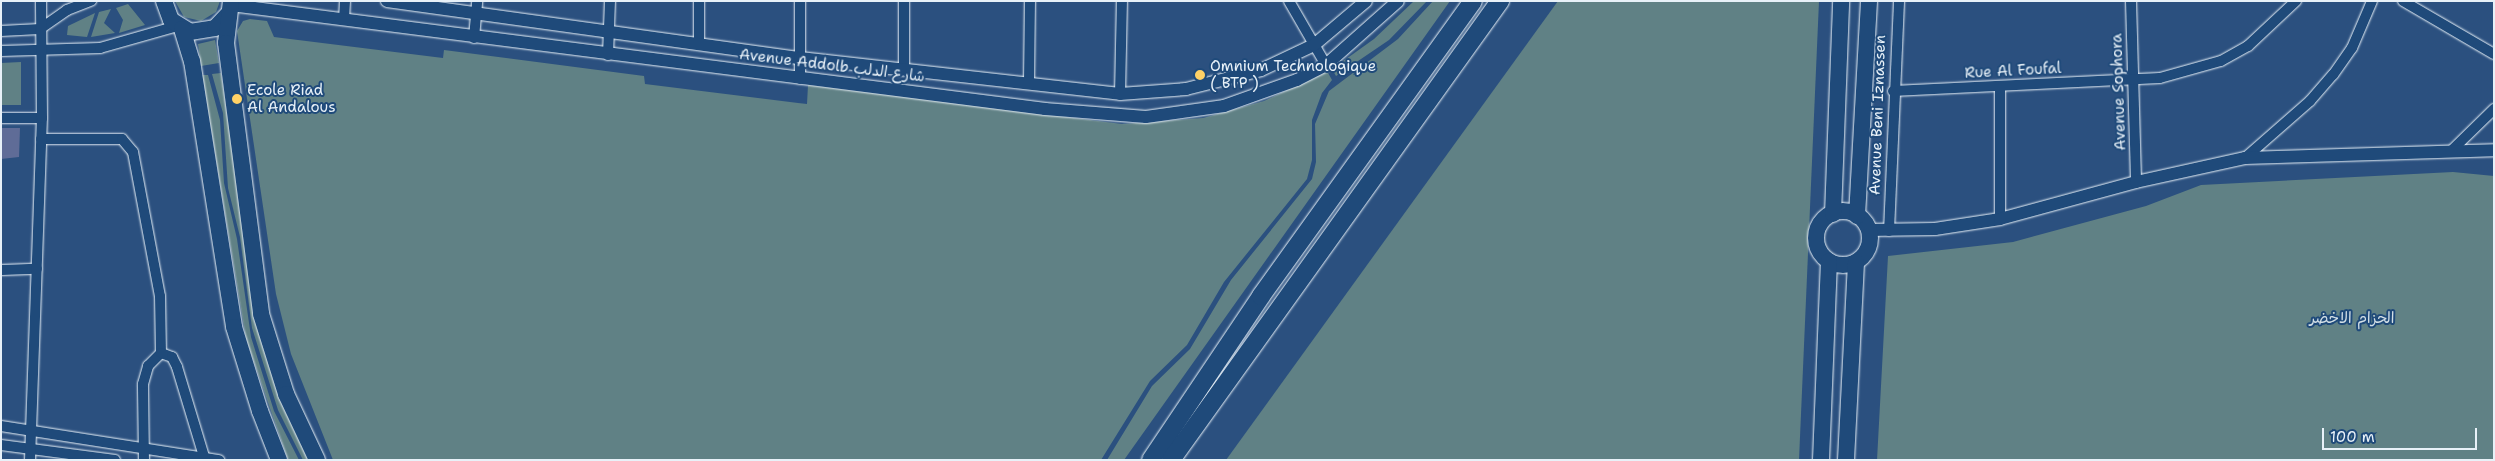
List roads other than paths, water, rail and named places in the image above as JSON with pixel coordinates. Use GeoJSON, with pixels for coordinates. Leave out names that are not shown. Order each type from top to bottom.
{"type":"FeatureCollection","features":[{"type":"Feature","properties":{"kind":"highway"},"geometry":{"type":"LineString","coordinates":[[1151,460],[1212,368],[1473,1]]}},
{"type":"Feature","properties":{"kind":"highway"},"geometry":{"type":"LineString","coordinates":[[1171,460],[1499,4]]}},
{"type":"Feature","properties":{"kind":"highway"},"geometry":{"type":"LineString","coordinates":[[1138,460],[1212,368]]}},
{"type":"Feature","properties":{"kind":"highway"},"geometry":{"type":"LineString","coordinates":[[1183,460],[1228,380]]}},
{"type":"Feature","properties":{"kind":"main road"},"geometry":{"type":"LineString","coordinates":[[164,1],[166,13],[179,28],[192,61],[232,318],[260,411],[279,460]]}},
{"type":"Feature","properties":{"kind":"main road"},"geometry":{"type":"LineString","coordinates":[[1833,214],[1841,1]]}},
{"type":"Feature","properties":{"kind":"main road"},"geometry":{"type":"LineString","coordinates":[[1846,460],[1856,262],[1868,248],[1868,230],[1857,216],[1869,1]]}},
{"type":"Feature","properties":{"kind":"main road"},"geometry":{"type":"LineString","coordinates":[[179,28],[207,31],[230,7]]}},
{"type":"Feature","properties":{"kind":"main road"},"geometry":{"type":"LineString","coordinates":[[230,7],[226,43],[262,314],[283,386],[317,460]]}},
{"type":"Feature","properties":{"kind":"main road"},"geometry":{"type":"LineString","coordinates":[[1821,460],[1829,261],[1816,239],[1821,224],[1833,214],[1857,216]]}},
{"type":"Feature","properties":{"kind":"main road"},"geometry":{"type":"LineString","coordinates":[[1829,261],[1838,265],[1856,262]]}},
{"type":"Feature","properties":{"kind":"street"},"geometry":{"type":"LineString","coordinates":[[30,460],[42,118],[40,1]]}},
{"type":"Feature","properties":{"kind":"street"},"geometry":{"type":"LineString","coordinates":[[1,31],[40,29],[67,10],[91,1]]}},
{"type":"Feature","properties":{"kind":"street"},"geometry":{"type":"LineString","coordinates":[[344,20],[345,1]]}},
{"type":"Feature","properties":{"kind":"street","name":"Avenue Addolb شارع الدلب"},"geometry":{"type":"LineString","coordinates":[[387,1],[477,8],[609,30],[800,58],[1030,81],[1120,94],[1216,84],[1261,70],[1314,45],[1366,1]]}},
{"type":"Feature","properties":{"kind":"street"},"geometry":{"type":"LineString","coordinates":[[608,55],[610,1]]}},
{"type":"Feature","properties":{"kind":"street"},"geometry":{"type":"LineString","coordinates":[[699,1],[699,42]]}},
{"type":"Feature","properties":{"kind":"street"},"geometry":{"type":"LineString","coordinates":[[800,1],[800,79]]}},
{"type":"Feature","properties":{"kind":"street"},"geometry":{"type":"LineString","coordinates":[[904,1],[904,69]]}},
{"type":"Feature","properties":{"kind":"street"},"geometry":{"type":"LineString","coordinates":[[1030,1],[1030,81]]}},
{"type":"Feature","properties":{"kind":"street"},"geometry":{"type":"LineString","coordinates":[[1120,94],[1122,1]]}},
{"type":"Feature","properties":{"kind":"street"},"geometry":{"type":"LineString","coordinates":[[1289,1],[1326,65]]}},
{"type":"Feature","properties":{"kind":"street","name":"Avenue Addolb شارع الدلب"},"geometry":{"type":"LineString","coordinates":[[230,7],[1098,115],[1146,117],[1231,104],[1326,65],[1398,1]]}},
{"type":"Feature","properties":{"kind":"street","name":"Avenue Beni Iznassen"},"geometry":{"type":"LineString","coordinates":[[1889,231],[1899,1]]}},
{"type":"Feature","properties":{"kind":"street","name":"Avenue Sophora"},"geometry":{"type":"LineString","coordinates":[[2131,1],[2136,182]]}},
{"type":"Feature","properties":{"kind":"street","name":"Rue Al Foufal"},"geometry":{"type":"LineString","coordinates":[[1894,91],[2160,78],[2221,61],[2262,35],[2296,1]]}},
{"type":"Feature","properties":{"kind":"street"},"geometry":{"type":"LineString","coordinates":[[2245,158],[2310,101],[2333,74],[2356,40],[2372,1]]}},
{"type":"Feature","properties":{"kind":"street"},"geometry":{"type":"LineString","coordinates":[[2403,1],[2494,54]]}},
{"type":"Feature","properties":{"kind":"street"},"geometry":{"type":"LineString","coordinates":[[474,38],[477,8]]}},
{"type":"Feature","properties":{"kind":"street"},"geometry":{"type":"LineString","coordinates":[[1,51],[100,48],[179,28]]}},
{"type":"Feature","properties":{"kind":"street"},"geometry":{"type":"LineString","coordinates":[[2000,86],[2000,220]]}},
{"type":"Feature","properties":{"kind":"street"},"geometry":{"type":"LineString","coordinates":[[2451,151],[2494,109]]}},
{"type":"Feature","properties":{"kind":"street"},"geometry":{"type":"LineString","coordinates":[[1,118],[42,118]]}},
{"type":"Feature","properties":{"kind":"street"},"geometry":{"type":"LineString","coordinates":[[41,139],[122,139],[133,152],[162,309],[161,352],[145,372],[144,460]]}},
{"type":"Feature","properties":{"kind":"street"},"geometry":{"type":"LineString","coordinates":[[1868,230],[1889,231],[2000,220],[2136,182],[2245,158],[2494,150]]}},
{"type":"Feature","properties":{"kind":"street"},"geometry":{"type":"LineString","coordinates":[[1,270],[37,269]]}},
{"type":"Feature","properties":{"kind":"street"},"geometry":{"type":"LineString","coordinates":[[161,352],[172,357],[177,367],[205,459]]}},
{"type":"Feature","properties":{"kind":"street"},"geometry":{"type":"LineString","coordinates":[[1,426],[144,446],[205,459],[219,460]]}},
{"type":"Feature","properties":{"kind":"street"},"geometry":{"type":"LineString","coordinates":[[1,445],[115,460]]}},
{"type":"Feature","properties":{"kind":"place","name":"Omnium Technologique ( BTP )"},"geometry":{"type":"Point","coordinates":[1200,75]}},
{"type":"Feature","properties":{"kind":"place","name":"Ecole Riad Al Andalous"},"geometry":{"type":"Point","coordinates":[237,99]}},
{"type":"Feature","properties":{"kind":"park label","name":"الحزام الاخضر"},"geometry":{"type":"Point","coordinates":[2352,319]}}]}
